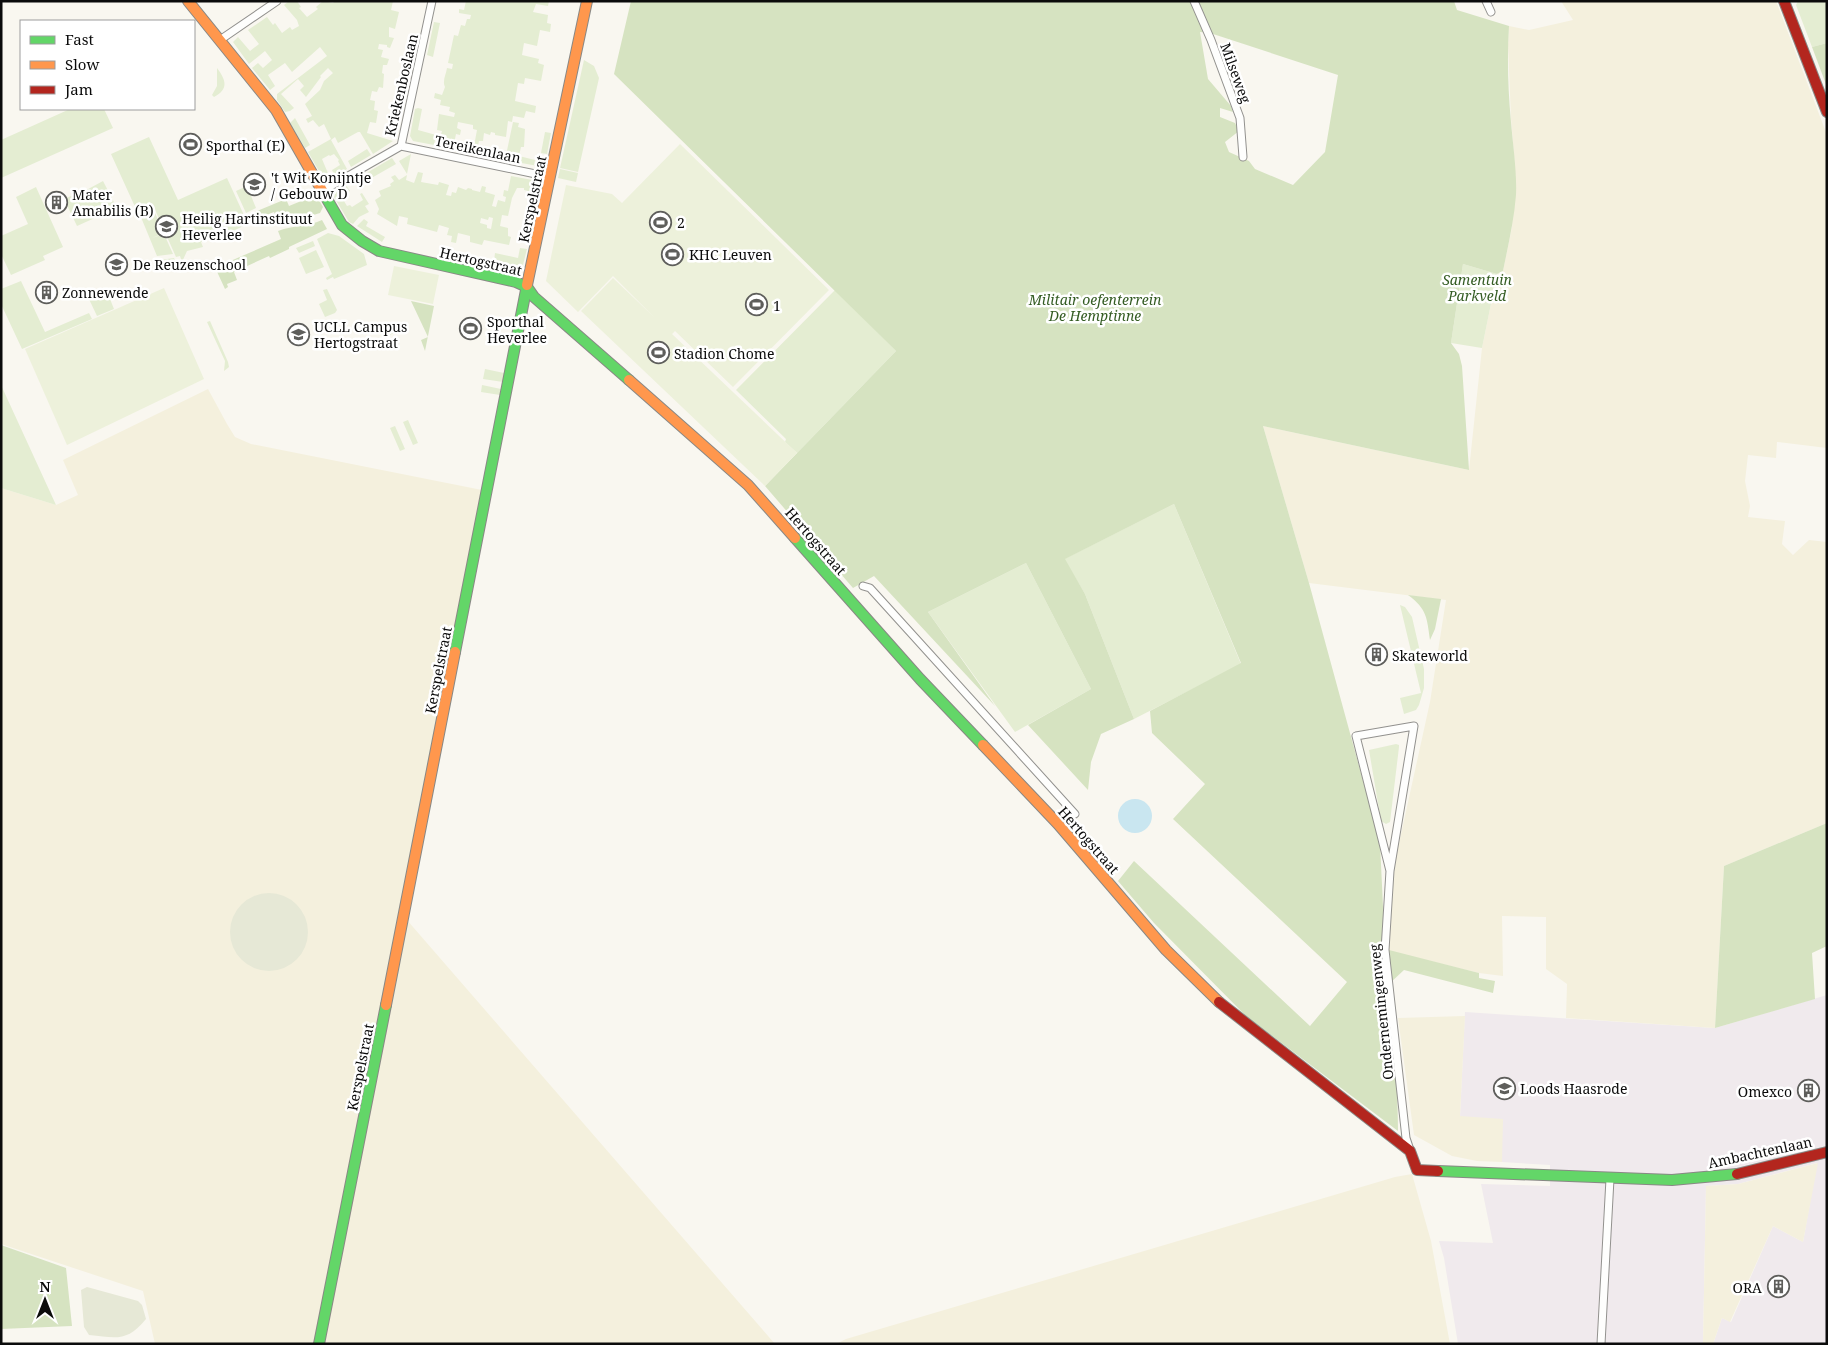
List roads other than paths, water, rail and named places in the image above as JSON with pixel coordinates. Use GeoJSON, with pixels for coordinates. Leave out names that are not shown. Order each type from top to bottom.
{"type":"FeatureCollection","features":[{"type":"Feature","properties":{"kind":"street","name":"Hertogstraat"},"geometry":{"type":"LineString","coordinates":[[188,1],[276,110],[342,225],[368,245],[381,252],[528,286],[534,297],[748,485],[920,679],[1058,824],[1166,950],[1223,1006],[1410,1150]]}},
{"type":"Feature","properties":{"kind":"street"},"geometry":{"type":"LineString","coordinates":[[220,40],[276,1]]}},
{"type":"Feature","properties":{"kind":"street","name":"Kriekenboslaan"},"geometry":{"type":"LineString","coordinates":[[322,191],[401,146],[432,1]]}},
{"type":"Feature","properties":{"kind":"street","name":"Kerspelstraat"},"geometry":{"type":"LineString","coordinates":[[319,1344],[528,286],[587,1]]}},
{"type":"Feature","properties":{"kind":"street"},"geometry":{"type":"LineString","coordinates":[[1486,1],[1490,12]]}},
{"type":"Feature","properties":{"kind":"street"},"geometry":{"type":"LineString","coordinates":[[1784,1],[1827,112]]}},
{"type":"Feature","properties":{"kind":"street","name":"Milseweg"},"geometry":{"type":"LineString","coordinates":[[1192,2],[1211,40],[1240,118],[1243,157]]}},
{"type":"Feature","properties":{"kind":"street","name":"Tereikenlaan"},"geometry":{"type":"LineString","coordinates":[[401,146],[550,177]]}},
{"type":"Feature","properties":{"kind":"street"},"geometry":{"type":"LineString","coordinates":[[863,586],[870,588],[1075,814]]}},
{"type":"Feature","properties":{"kind":"street","name":"Ondernemingenweg"},"geometry":{"type":"LineString","coordinates":[[1390,871],[1356,736],[1414,726],[1390,871],[1386,950],[1406,1138],[1410,1150]]}},
{"type":"Feature","properties":{"kind":"street","name":"Ambachtenlaan"},"geometry":{"type":"LineString","coordinates":[[1410,1150],[1417,1170],[1672,1180],[1726,1176],[1827,1152]]}},
{"type":"Feature","properties":{"kind":"street"},"geometry":{"type":"LineString","coordinates":[[1601,1344],[1610,1179]]}},
{"type":"Feature","properties":{"kind":"water"},"geometry":{"type":"Polygon","coordinates":[[[1135,799],[1142,800],[1147,804],[1151,809],[1151,823],[1147,828],[1142,832],[1135,833],[1128,832],[1123,828],[1119,823],[1118,816],[1119,809],[1123,804],[1128,800],[1135,799]]]}},
{"type":"Feature","properties":{"kind":"place","name":"Sporthal (E)"},"geometry":{"type":"Point","coordinates":[190,145]}},
{"type":"Feature","properties":{"kind":"place","name":"'t Wit Konijntje / Gebouw D"},"geometry":{"type":"Point","coordinates":[255,185]}},
{"type":"Feature","properties":{"kind":"place","name":"Mater Amabilis (B)"},"geometry":{"type":"Point","coordinates":[56,202]}},
{"type":"Feature","properties":{"kind":"place","name":"2"},"geometry":{"type":"Point","coordinates":[661,222]}},
{"type":"Feature","properties":{"kind":"place","name":"Heilig Hartinstituut Heverlee"},"geometry":{"type":"Point","coordinates":[166,226]}},
{"type":"Feature","properties":{"kind":"place","name":"KHC Leuven"},"geometry":{"type":"Point","coordinates":[673,254]}},
{"type":"Feature","properties":{"kind":"place","name":"De Reuzenschool"},"geometry":{"type":"Point","coordinates":[117,264]}},
{"type":"Feature","properties":{"kind":"place","name":"Zonnewende"},"geometry":{"type":"Point","coordinates":[46,292]}},
{"type":"Feature","properties":{"kind":"place","name":"1"},"geometry":{"type":"Point","coordinates":[757,305]}},
{"type":"Feature","properties":{"kind":"place","name":"Sporthal Heverlee"},"geometry":{"type":"Point","coordinates":[471,329]}},
{"type":"Feature","properties":{"kind":"place","name":"UCLL Campus Hertogstraat"},"geometry":{"type":"Point","coordinates":[298,334]}},
{"type":"Feature","properties":{"kind":"place","name":"Stadion Chome"},"geometry":{"type":"Point","coordinates":[658,353]}},
{"type":"Feature","properties":{"kind":"place","name":"Skateworld"},"geometry":{"type":"Point","coordinates":[1376,655]}},
{"type":"Feature","properties":{"kind":"place","name":"Loods Haasrode"},"geometry":{"type":"Point","coordinates":[1504,1088]}},
{"type":"Feature","properties":{"kind":"place","name":"Omexco"},"geometry":{"type":"Point","coordinates":[1808,1091]}},
{"type":"Feature","properties":{"kind":"place","name":"ORA"},"geometry":{"type":"Point","coordinates":[1778,1287]}},
{"type":"Feature","properties":{"kind":"park label","name":"Samentuin Parkveld"},"geometry":{"type":"Point","coordinates":[1477,288]}},
{"type":"Feature","properties":{"kind":"park label","name":"Militair oefenterrein De Hemptinne"},"geometry":{"type":"Point","coordinates":[1095,308]}}]}
